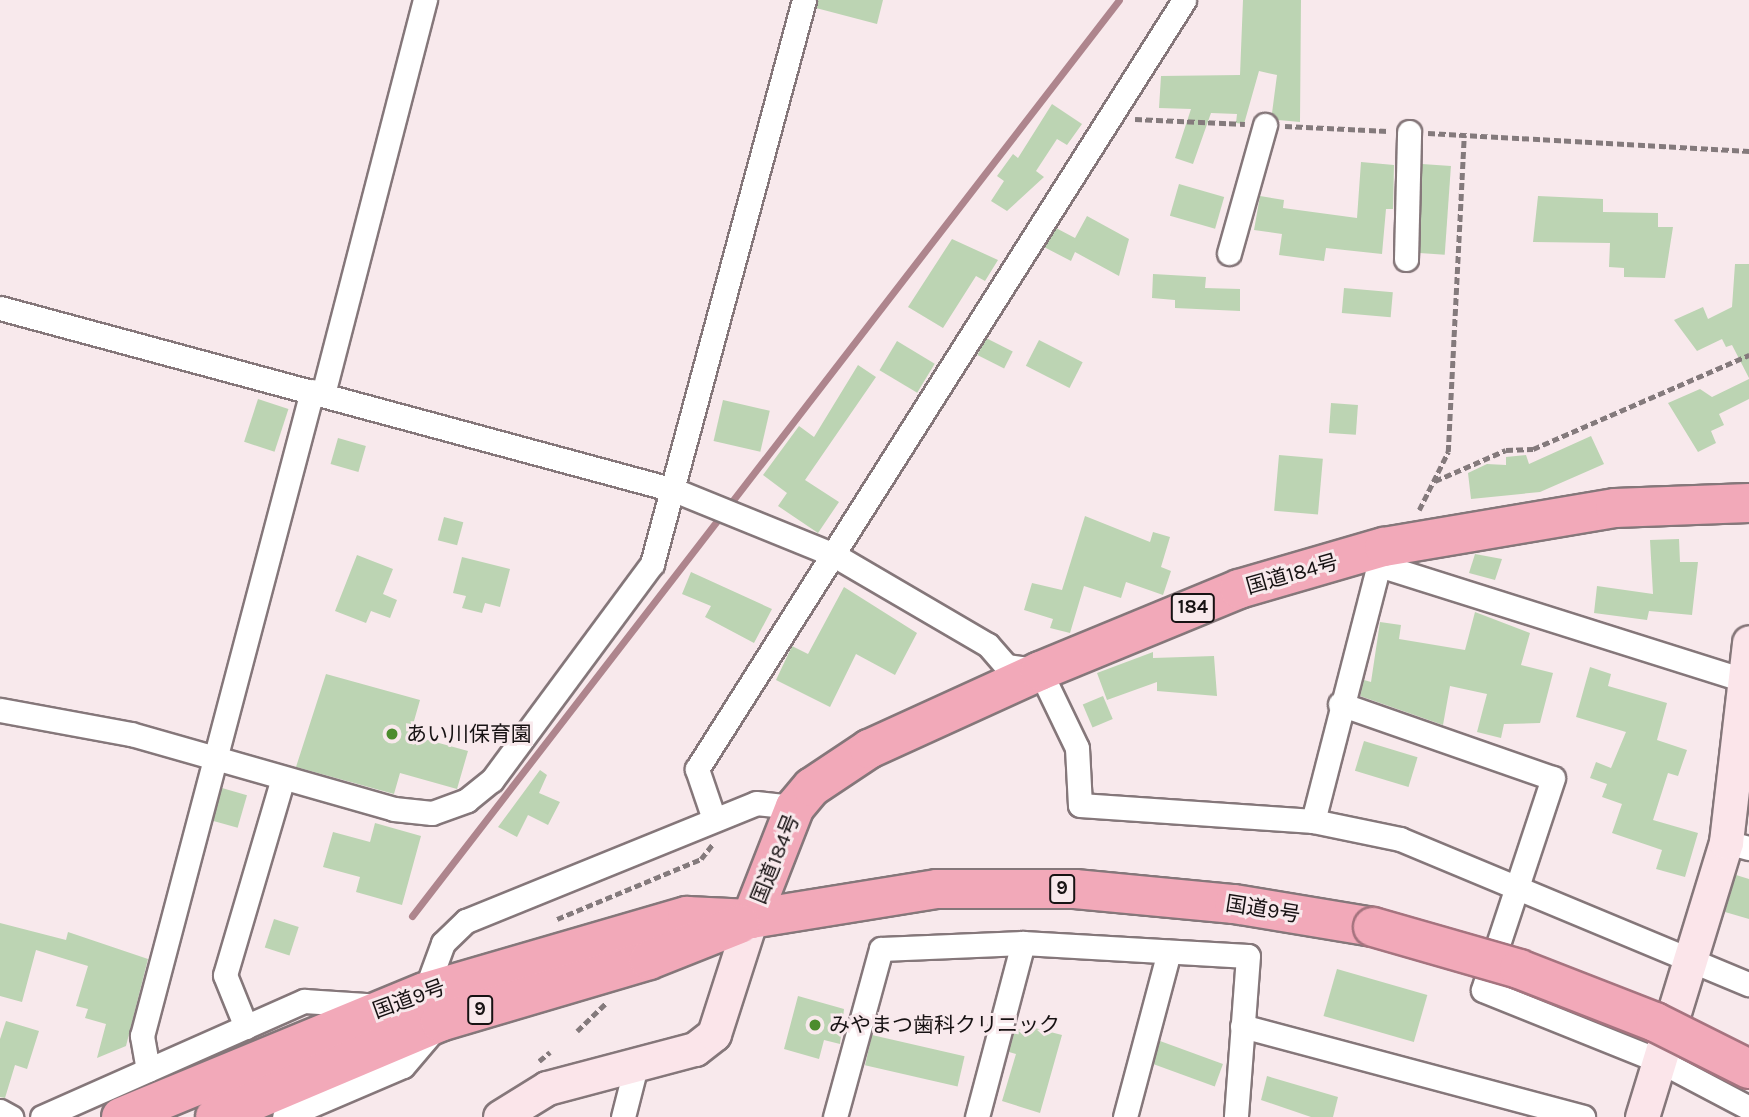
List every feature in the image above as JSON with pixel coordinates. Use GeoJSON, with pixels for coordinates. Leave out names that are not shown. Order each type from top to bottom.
{"type":"FeatureCollection","features":[{"type":"Feature","properties":{"kind":"highway","name":"国道184号"},"geometry":{"type":"LineString","coordinates":[[751,919],[795,807],[830,773],[869,749],[1040,671],[1239,589],[1389,552],[1615,508],[1749,503]]}},
{"type":"Feature","properties":{"kind":"highway","name":"国道9号"},"geometry":{"type":"LineString","coordinates":[[215,1117],[432,1007],[687,916],[751,919],[937,889],[1075,889],[1234,904],[1373,928],[1519,969],[1655,1023],[1749,1069]]}},
{"type":"Feature","properties":{"kind":"highway","name":"国道9号"},"geometry":{"type":"LineString","coordinates":[[121,1117],[385,1006],[432,1007]]}},
{"type":"Feature","properties":{"kind":"street"},"geometry":{"type":"LineString","coordinates":[[148,1070],[142,1036],[215,759],[425,0]]}},
{"type":"Feature","properties":{"kind":"street"},"geometry":{"type":"LineString","coordinates":[[0,710],[131,734],[283,778],[432,813],[467,800],[492,780],[612,625],[652,564],[804,0]]}},
{"type":"Feature","properties":{"kind":"street"},"geometry":{"type":"LineString","coordinates":[[714,819],[697,769],[1184,0]]}},
{"type":"Feature","properties":{"kind":"street"},"geometry":{"type":"LineString","coordinates":[[1229,253],[1265,125]]}},
{"type":"Feature","properties":{"kind":"street"},"geometry":{"type":"LineString","coordinates":[[1406,259],[1409,132]]}},
{"type":"Feature","properties":{"kind":"street"},"geometry":{"type":"LineString","coordinates":[[0,308],[674,490],[835,555],[988,645],[1006,666],[1040,671],[1077,748],[1080,805],[1313,821],[1400,839],[1692,957],[1749,984]]}},
{"type":"Feature","properties":{"kind":"street"},"geometry":{"type":"LineString","coordinates":[[1313,821],[1340,704],[1389,552],[1748,682]]}},
{"type":"Feature","properties":{"kind":"street"},"geometry":{"type":"LineString","coordinates":[[1642,1117],[1692,957],[1737,845],[1749,642]]}},
{"type":"Feature","properties":{"kind":"street"},"geometry":{"type":"LineString","coordinates":[[1340,704],[1553,778],[1483,990],[1660,1060],[1749,1108]]}},
{"type":"Feature","properties":{"kind":"street"},"geometry":{"type":"LineString","coordinates":[[246,1027],[225,975],[283,778]]}},
{"type":"Feature","properties":{"kind":"street"},"geometry":{"type":"LineString","coordinates":[[284,1117],[403,1066],[432,1007],[443,943],[466,921],[756,803],[795,807]]}},
{"type":"Feature","properties":{"kind":"street"},"geometry":{"type":"LineString","coordinates":[[500,1117],[547,1088],[695,1049],[714,1034],[751,919]]}},
{"type":"Feature","properties":{"kind":"street"},"geometry":{"type":"LineString","coordinates":[[977,1117],[1023,943]]}},
{"type":"Feature","properties":{"kind":"street"},"geometry":{"type":"LineString","coordinates":[[835,1117],[881,949],[1023,943],[1248,956],[1236,1117]]}},
{"type":"Feature","properties":{"kind":"street"},"geometry":{"type":"LineString","coordinates":[[1125,1117],[1169,952]]}},
{"type":"Feature","properties":{"kind":"street"},"geometry":{"type":"LineString","coordinates":[[42,1117],[70,1109],[148,1070],[304,1001],[385,1006]]}},
{"type":"Feature","properties":{"kind":"street"},"geometry":{"type":"LineString","coordinates":[[1242,1026],[1584,1117]]}},
{"type":"Feature","properties":{"kind":"street"},"geometry":{"type":"LineString","coordinates":[[623,1117],[636,1066]]}},
{"type":"Feature","properties":{"kind":"street"},"geometry":{"type":"LineString","coordinates":[[0,1111],[11,1117]]}},
{"type":"Feature","properties":{"kind":"path"},"geometry":{"type":"LineString","coordinates":[[1389,552],[1434,481],[1448,452],[1464,135]]}},
{"type":"Feature","properties":{"kind":"path"},"geometry":{"type":"LineString","coordinates":[[1434,481],[1506,450],[1533,449],[1749,355]]}},
{"type":"Feature","properties":{"kind":"path"},"geometry":{"type":"LineString","coordinates":[[557,919],[701,859],[713,843],[714,819]]}},
{"type":"Feature","properties":{"kind":"path"},"geometry":{"type":"LineString","coordinates":[[577,1031],[598,1016]]}},
{"type":"Feature","properties":{"kind":"building"},"geometry":{"type":"Polygon","coordinates":[[[818,0],[883,0],[877,24],[816,8],[818,0]]]}},
{"type":"Feature","properties":{"kind":"building"},"geometry":{"type":"Polygon","coordinates":[[[1243,0],[1301,0],[1300,122],[1278,120],[1272,113],[1277,75],[1259,71],[1244,124],[1236,123],[1237,114],[1211,113],[1193,164],[1175,158],[1191,109],[1159,108],[1161,76],[1240,75],[1243,0]]]}},
{"type":"Feature","properties":{"kind":"building"},"geometry":{"type":"Polygon","coordinates":[[[1052,104],[1082,124],[1067,145],[1057,139],[1036,171],[1044,177],[1007,211],[991,201],[1004,181],[997,176],[1013,154],[1018,158],[1052,104]]]}},
{"type":"Feature","properties":{"kind":"building"},"geometry":{"type":"Polygon","coordinates":[[[1361,162],[1394,165],[1393,209],[1386,209],[1382,254],[1326,248],[1324,261],[1279,255],[1282,234],[1254,230],[1260,196],[1284,200],[1283,208],[1357,218],[1361,162]]]}},
{"type":"Feature","properties":{"kind":"building"},"geometry":{"type":"Polygon","coordinates":[[[1422,164],[1451,166],[1445,255],[1416,253],[1422,164]]]}},
{"type":"Feature","properties":{"kind":"building"},"geometry":{"type":"Polygon","coordinates":[[[1179,184],[1224,197],[1215,229],[1170,216],[1179,184]]]}},
{"type":"Feature","properties":{"kind":"building"},"geometry":{"type":"Polygon","coordinates":[[[1538,196],[1603,199],[1603,212],[1658,213],[1658,227],[1673,227],[1665,278],[1624,277],[1624,268],[1609,267],[1610,243],[1533,242],[1538,196]]]}},
{"type":"Feature","properties":{"kind":"building"},"geometry":{"type":"Polygon","coordinates":[[[1087,216],[1129,239],[1119,276],[1075,252],[1071,261],[1044,247],[1056,228],[1075,238],[1087,216]]]}},
{"type":"Feature","properties":{"kind":"building"},"geometry":{"type":"Polygon","coordinates":[[[952,239],[998,260],[985,281],[976,276],[943,328],[908,307],[952,239]]]}},
{"type":"Feature","properties":{"kind":"building"},"geometry":{"type":"Polygon","coordinates":[[[1735,264],[1749,264],[1749,378],[1732,345],[1726,347],[1722,339],[1697,351],[1674,320],[1703,307],[1708,319],[1732,307],[1735,264]]]}},
{"type":"Feature","properties":{"kind":"building"},"geometry":{"type":"Polygon","coordinates":[[[1153,274],[1206,277],[1205,288],[1240,289],[1240,311],[1175,308],[1175,300],[1152,298],[1153,274]]]}},
{"type":"Feature","properties":{"kind":"building"},"geometry":{"type":"Polygon","coordinates":[[[1344,288],[1393,292],[1391,317],[1342,313],[1344,288]]]}},
{"type":"Feature","properties":{"kind":"building"},"geometry":{"type":"Polygon","coordinates":[[[986,338],[1013,352],[1004,369],[977,355],[986,338]]]}},
{"type":"Feature","properties":{"kind":"building"},"geometry":{"type":"Polygon","coordinates":[[[1039,340],[1083,362],[1069,388],[1026,366],[1039,340]]]}},
{"type":"Feature","properties":{"kind":"building"},"geometry":{"type":"Polygon","coordinates":[[[897,341],[935,364],[917,393],[879,370],[897,341]]]}},
{"type":"Feature","properties":{"kind":"building"},"geometry":{"type":"Polygon","coordinates":[[[858,365],[876,377],[805,480],[839,502],[818,533],[778,506],[787,493],[763,475],[799,426],[814,437],[858,365]]]}},
{"type":"Feature","properties":{"kind":"building"},"geometry":{"type":"Polygon","coordinates":[[[1749,379],[1749,399],[1719,414],[1724,425],[1711,431],[1716,443],[1698,452],[1668,403],[1700,389],[1712,397],[1749,379]]]}},
{"type":"Feature","properties":{"kind":"building"},"geometry":{"type":"Polygon","coordinates":[[[258,399],[288,409],[275,452],[244,442],[258,399]]]}},
{"type":"Feature","properties":{"kind":"building"},"geometry":{"type":"Polygon","coordinates":[[[723,400],[770,411],[760,452],[714,441],[723,400]]]}},
{"type":"Feature","properties":{"kind":"building"},"geometry":{"type":"Polygon","coordinates":[[[1331,403],[1358,405],[1356,435],[1329,433],[1331,403]]]}},
{"type":"Feature","properties":{"kind":"building"},"geometry":{"type":"Polygon","coordinates":[[[1591,436],[1604,464],[1540,492],[1471,499],[1468,473],[1487,464],[1506,465],[1506,457],[1526,455],[1529,464],[1591,436]]]}},
{"type":"Feature","properties":{"kind":"building"},"geometry":{"type":"Polygon","coordinates":[[[338,438],[366,446],[358,472],[331,464],[338,438]]]}},
{"type":"Feature","properties":{"kind":"building"},"geometry":{"type":"Polygon","coordinates":[[[1279,455],[1323,459],[1318,515],[1274,511],[1279,455]]]}},
{"type":"Feature","properties":{"kind":"building"},"geometry":{"type":"Polygon","coordinates":[[[1085,516],[1150,542],[1153,532],[1170,537],[1161,567],[1171,571],[1163,595],[1126,582],[1121,598],[1084,586],[1070,633],[1050,628],[1053,619],[1024,610],[1032,583],[1062,590],[1085,516]]]}},
{"type":"Feature","properties":{"kind":"building"},"geometry":{"type":"Polygon","coordinates":[[[444,517],[463,522],[457,545],[438,540],[444,517]]]}},
{"type":"Feature","properties":{"kind":"building"},"geometry":{"type":"Polygon","coordinates":[[[1679,539],[1680,562],[1698,562],[1692,615],[1649,611],[1647,620],[1594,613],[1597,586],[1653,594],[1650,540],[1679,539]]]}},
{"type":"Feature","properties":{"kind":"building"},"geometry":{"type":"Polygon","coordinates":[[[1475,554],[1502,559],[1495,580],[1469,573],[1475,554]]]}},
{"type":"Feature","properties":{"kind":"building"},"geometry":{"type":"Polygon","coordinates":[[[357,555],[393,569],[383,594],[397,600],[390,618],[371,611],[366,623],[335,611],[357,555]]]}},
{"type":"Feature","properties":{"kind":"building"},"geometry":{"type":"Polygon","coordinates":[[[462,557],[510,569],[500,607],[485,603],[482,613],[462,608],[466,596],[453,593],[462,557]]]}},
{"type":"Feature","properties":{"kind":"building"},"geometry":{"type":"Polygon","coordinates":[[[691,572],[772,609],[754,643],[705,617],[711,606],[682,594],[691,572]]]}},
{"type":"Feature","properties":{"kind":"building"},"geometry":{"type":"Polygon","coordinates":[[[844,587],[917,633],[895,675],[856,654],[830,707],[776,680],[792,646],[808,654],[844,587]]]}},
{"type":"Feature","properties":{"kind":"building"},"geometry":{"type":"Polygon","coordinates":[[[1475,612],[1530,633],[1521,665],[1553,673],[1540,723],[1504,724],[1501,738],[1477,732],[1487,694],[1450,686],[1443,725],[1360,696],[1364,680],[1371,682],[1380,622],[1401,625],[1399,639],[1465,650],[1475,612]]]}},
{"type":"Feature","properties":{"kind":"building"},"geometry":{"type":"Polygon","coordinates":[[[1153,652],[1153,658],[1214,656],[1217,696],[1157,691],[1157,682],[1107,700],[1097,673],[1153,652]]]}},
{"type":"Feature","properties":{"kind":"building"},"geometry":{"type":"Polygon","coordinates":[[[1590,667],[1611,674],[1608,686],[1667,703],[1657,740],[1687,750],[1678,776],[1668,773],[1653,820],[1698,833],[1685,877],[1656,869],[1662,850],[1612,833],[1622,804],[1602,797],[1607,784],[1590,778],[1596,762],[1611,768],[1626,732],[1576,717],[1590,667]]]}},
{"type":"Feature","properties":{"kind":"building","name":"あい川保育園"},"geometry":{"type":"Polygon","coordinates":[[[326,674],[420,700],[410,735],[468,751],[457,789],[400,773],[394,794],[296,767],[326,674]]]}},
{"type":"Feature","properties":{"kind":"building"},"geometry":{"type":"Polygon","coordinates":[[[1103,696],[1113,719],[1093,728],[1083,705],[1103,696]]]}},
{"type":"Feature","properties":{"kind":"building"},"geometry":{"type":"Polygon","coordinates":[[[1364,741],[1418,757],[1408,787],[1355,771],[1364,741]]]}},
{"type":"Feature","properties":{"kind":"building"},"geometry":{"type":"Polygon","coordinates":[[[540,770],[547,775],[539,793],[560,802],[548,825],[528,815],[517,837],[498,827],[540,770]]]}},
{"type":"Feature","properties":{"kind":"building"},"geometry":{"type":"Polygon","coordinates":[[[222,788],[247,795],[238,828],[213,821],[222,788]]]}},
{"type":"Feature","properties":{"kind":"building"},"geometry":{"type":"Polygon","coordinates":[[[375,823],[421,836],[402,905],[356,892],[360,877],[323,867],[333,832],[370,842],[375,823]]]}},
{"type":"Feature","properties":{"kind":"building"},"geometry":{"type":"Polygon","coordinates":[[[1736,875],[1749,879],[1749,919],[1725,912],[1736,875]]]}},
{"type":"Feature","properties":{"kind":"building"},"geometry":{"type":"Polygon","coordinates":[[[274,919],[299,927],[289,956],[265,948],[274,919]]]}},
{"type":"Feature","properties":{"kind":"building"},"geometry":{"type":"Polygon","coordinates":[[[0,923],[66,940],[68,932],[148,959],[126,1046],[97,1058],[106,1024],[85,1018],[88,1009],[76,1006],[88,966],[36,950],[22,1002],[0,996],[0,923]]]}},
{"type":"Feature","properties":{"kind":"building"},"geometry":{"type":"Polygon","coordinates":[[[1337,969],[1427,995],[1414,1042],[1323,1016],[1337,969]]]}},
{"type":"Feature","properties":{"kind":"building","name":"みやまつ歯科クリニック"},"geometry":{"type":"Polygon","coordinates":[[[798,996],[844,1009],[840,1044],[824,1040],[819,1059],[784,1049],[798,996]]]}},
{"type":"Feature","properties":{"kind":"building"},"geometry":{"type":"Polygon","coordinates":[[[6,1021],[39,1031],[27,1069],[15,1065],[5,1098],[0,1097],[0,1039],[6,1021]]]}},
{"type":"Feature","properties":{"kind":"building"},"geometry":{"type":"Polygon","coordinates":[[[1031,1027],[1062,1035],[1040,1113],[1002,1101],[1016,1054],[1009,1052],[1015,1028],[1030,1033],[1031,1027]]]}},
{"type":"Feature","properties":{"kind":"building"},"geometry":{"type":"Polygon","coordinates":[[[872,1035],[965,1056],[958,1087],[865,1065],[872,1035]]]}},
{"type":"Feature","properties":{"kind":"building"},"geometry":{"type":"Polygon","coordinates":[[[1160,1041],[1223,1064],[1215,1086],[1152,1064],[1160,1041]]]}},
{"type":"Feature","properties":{"kind":"building"},"geometry":{"type":"Polygon","coordinates":[[[1267,1076],[1338,1097],[1333,1117],[1311,1117],[1261,1100],[1267,1076]]]}},
{"type":"Feature","properties":{"kind":"waterway"},"geometry":{"type":"LineString","coordinates":[[412,916],[1119,0]]}},
{"type":"Feature","properties":{"kind":"place","name":"あい川保育園"},"geometry":{"type":"Point","coordinates":[392,734]}},
{"type":"Feature","properties":{"kind":"place","name":"みやまつ歯科クリニック"},"geometry":{"type":"Point","coordinates":[815,1025]}}]}
